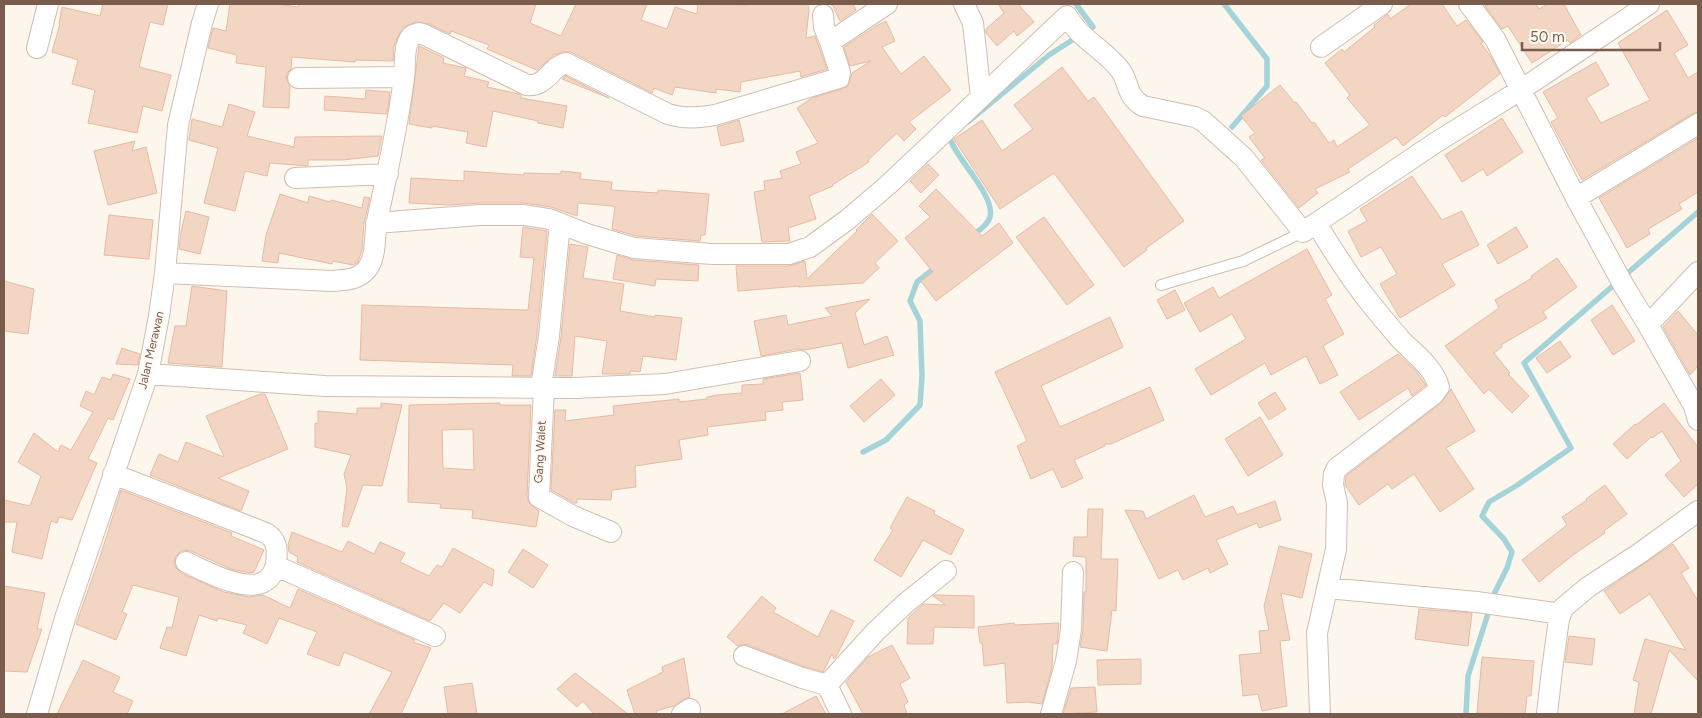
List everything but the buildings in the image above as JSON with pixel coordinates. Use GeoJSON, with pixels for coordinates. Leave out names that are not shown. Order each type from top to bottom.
{"type":"FeatureCollection","features":[{"type":"Feature","properties":{"kind":"street"},"geometry":{"type":"LineString","coordinates":[[38,48],[48,4]]}},
{"type":"Feature","properties":{"kind":"street","name":"Jalan Merawan"},"geometry":{"type":"LineString","coordinates":[[37,714],[66,615],[148,374],[165,273],[178,125],[208,4]]}},
{"type":"Feature","properties":{"kind":"street"},"geometry":{"type":"LineString","coordinates":[[830,42],[887,4]]}},
{"type":"Feature","properties":{"kind":"street"},"geometry":{"type":"LineString","coordinates":[[964,4],[973,23],[981,97]]}},
{"type":"Feature","properties":{"kind":"street"},"geometry":{"type":"LineString","coordinates":[[1321,47],[1382,4]]}},
{"type":"Feature","properties":{"kind":"street"},"geometry":{"type":"LineString","coordinates":[[1468,4],[1496,39],[1576,198],[1620,279],[1648,324],[1694,406],[1698,418]]}},
{"type":"Feature","properties":{"kind":"street"},"geometry":{"type":"LineString","coordinates":[[1309,227],[1649,4]]}},
{"type":"Feature","properties":{"kind":"street"},"geometry":{"type":"LineString","coordinates":[[376,223],[480,215],[514,214],[541,216],[595,237],[634,248],[712,254],[790,254],[810,247],[847,220],[888,185],[1066,14],[1091,44],[1121,72],[1130,95],[1137,103],[1143,106],[1196,117],[1208,124],[1244,158],[1309,227],[1401,340],[1430,369],[1437,380],[1439,387],[1434,394],[1337,468],[1334,474],[1333,485],[1337,503],[1336,549],[1317,633],[1320,714]]}},
{"type":"Feature","properties":{"kind":"street"},"geometry":{"type":"LineString","coordinates":[[165,273],[303,280],[347,280],[361,274],[372,261],[376,223],[388,174],[404,78],[407,43],[414,35],[420,33],[527,85],[531,86],[542,82],[561,64],[566,63],[668,114],[698,118],[715,115],[839,78],[840,72],[824,27],[824,15]]}},
{"type":"Feature","properties":{"kind":"street"},"geometry":{"type":"LineString","coordinates":[[298,78],[404,78]]}},
{"type":"Feature","properties":{"kind":"street"},"geometry":{"type":"LineString","coordinates":[[1576,198],[1698,124]]}},
{"type":"Feature","properties":{"kind":"street"},"geometry":{"type":"LineString","coordinates":[[295,178],[388,174]]}},
{"type":"Feature","properties":{"kind":"street"},"geometry":{"type":"LineString","coordinates":[[542,387],[560,222]]}},
{"type":"Feature","properties":{"kind":"street"},"geometry":{"type":"LineString","coordinates":[[1648,324],[1698,272]]}},
{"type":"Feature","properties":{"kind":"street"},"geometry":{"type":"LineString","coordinates":[[148,374],[325,386],[574,388],[665,384],[800,362]]}},
{"type":"Feature","properties":{"kind":"street","name":"Gang Walet"},"geometry":{"type":"LineString","coordinates":[[542,387],[539,497],[573,516],[611,532]]}},
{"type":"Feature","properties":{"kind":"street"},"geometry":{"type":"LineString","coordinates":[[113,474],[266,533],[276,543],[276,566],[269,579],[258,585],[240,584],[224,579],[186,562]]}},
{"type":"Feature","properties":{"kind":"street"},"geometry":{"type":"LineString","coordinates":[[1547,714],[1552,670],[1563,608],[1588,587],[1640,553],[1698,511]]}},
{"type":"Feature","properties":{"kind":"street"},"geometry":{"type":"LineString","coordinates":[[276,566],[435,636]]}},
{"type":"Feature","properties":{"kind":"street"},"geometry":{"type":"LineString","coordinates":[[827,685],[875,632],[907,602],[946,572]]}},
{"type":"Feature","properties":{"kind":"street"},"geometry":{"type":"LineString","coordinates":[[1052,714],[1066,661],[1071,629],[1073,572]]}},
{"type":"Feature","properties":{"kind":"street"},"geometry":{"type":"LineString","coordinates":[[1327,588],[1478,602],[1561,614]]}},
{"type":"Feature","properties":{"kind":"street"},"geometry":{"type":"LineString","coordinates":[[744,656],[802,678],[827,685],[841,714]]}},
{"type":"Feature","properties":{"kind":"lane"},"geometry":{"type":"LineString","coordinates":[[1161,285],[1243,261],[1309,227]]}},
{"type":"Feature","properties":{"kind":"waterway"},"geometry":{"type":"LineString","coordinates":[[1076,4],[1093,27],[1085,32]]}},
{"type":"Feature","properties":{"kind":"waterway"},"geometry":{"type":"LineString","coordinates":[[1224,4],[1267,59],[1267,86],[1232,127]]}},
{"type":"Feature","properties":{"kind":"waterway"},"geometry":{"type":"LineString","coordinates":[[968,122],[1049,55],[1077,37]]}},
{"type":"Feature","properties":{"kind":"waterway"},"geometry":{"type":"LineString","coordinates":[[949,135],[958,153],[987,198],[990,208],[990,217],[987,223],[972,236]]}},
{"type":"Feature","properties":{"kind":"waterway"},"geometry":{"type":"LineString","coordinates":[[1466,714],[1468,676],[1495,592],[1507,568],[1512,552],[1504,539],[1482,516],[1489,502],[1571,448],[1524,363],[1698,212]]}},
{"type":"Feature","properties":{"kind":"waterway"},"geometry":{"type":"LineString","coordinates":[[863,452],[886,440],[920,405],[922,376],[920,321],[910,301],[917,282],[936,267]]}}]}
